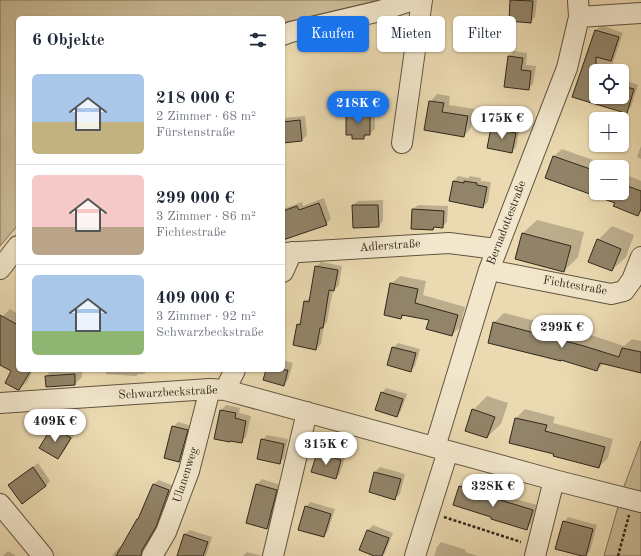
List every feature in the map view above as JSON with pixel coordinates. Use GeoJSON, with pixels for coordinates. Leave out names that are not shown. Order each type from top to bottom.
{"type":"FeatureCollection","features":[{"type":"Feature","properties":{"kind":"street"},"geometry":{"type":"LineString","coordinates":[[285,34],[380,11],[413,0]]}},
{"type":"Feature","properties":{"kind":"street"},"geometry":{"type":"LineString","coordinates":[[402,144],[422,0]]}},
{"type":"Feature","properties":{"kind":"street"},"geometry":{"type":"LineString","coordinates":[[578,8],[641,13]]}},
{"type":"Feature","properties":{"kind":"street","name":"Bernadottestraße"},"geometry":{"type":"LineString","coordinates":[[415,556],[429,512],[442,449],[489,270],[567,68],[578,8]]}},
{"type":"Feature","properties":{"kind":"street","name":"Adlerstraße"},"geometry":{"type":"LineString","coordinates":[[288,253],[449,243],[496,250]]}},
{"type":"Feature","properties":{"kind":"street"},"geometry":{"type":"LineString","coordinates":[[0,269],[16,249]]}},
{"type":"Feature","properties":{"kind":"street"},"geometry":{"type":"LineString","coordinates":[[285,264],[288,253]]}},
{"type":"Feature","properties":{"kind":"street","name":"Fichtestraße"},"geometry":{"type":"LineString","coordinates":[[489,270],[611,294],[624,291],[632,280],[641,257]]}},
{"type":"Feature","properties":{"kind":"street","name":"Ulanenweg"},"geometry":{"type":"LineString","coordinates":[[152,556],[166,532],[218,390],[233,372]]}},
{"type":"Feature","properties":{"kind":"street","name":"Schwarzbeckstraße"},"geometry":{"type":"LineString","coordinates":[[0,403],[218,390],[306,412],[554,480],[637,501]]}},
{"type":"Feature","properties":{"kind":"street"},"geometry":{"type":"LineString","coordinates":[[273,556],[306,412]]}},
{"type":"Feature","properties":{"kind":"street"},"geometry":{"type":"LineString","coordinates":[[536,552],[554,480]]}},
{"type":"Feature","properties":{"kind":"street"},"geometry":{"type":"LineString","coordinates":[[0,504],[43,556]]}},
{"type":"Feature","properties":{"kind":"path"},"geometry":{"type":"LineString","coordinates":[[618,556],[637,501]]}},
{"type":"Feature","properties":{"kind":"path"},"geometry":{"type":"LineString","coordinates":[[429,512],[536,552]]}},
{"type":"Feature","properties":{"kind":"shaded area"},"geometry":{"type":"Polygon","coordinates":[[[0,0],[379,0],[312,16],[297,16],[297,20],[285,23],[285,16],[16,16],[16,227],[0,246],[0,0]]]}},
{"type":"Feature","properties":{"kind":"shaded area"},"geometry":{"type":"Polygon","coordinates":[[[641,441],[641,556],[604,556],[623,489],[641,441]]]}},
{"type":"Feature","properties":{"kind":"building"},"geometry":{"type":"Polygon","coordinates":[[[510,0],[533,1],[531,23],[516,22],[516,16],[509,16],[510,0]]]}},
{"type":"Feature","properties":{"kind":"building"},"geometry":{"type":"Polygon","coordinates":[[[595,30],[619,37],[611,61],[596,57],[596,64],[589,64],[589,102],[572,97],[595,30]]]}},
{"type":"Feature","properties":{"kind":"building"},"geometry":{"type":"Polygon","coordinates":[[[508,56],[523,58],[521,70],[531,71],[529,90],[504,87],[508,56]]]}},
{"type":"Feature","properties":{"kind":"building"},"geometry":{"type":"Polygon","coordinates":[[[629,88],[634,89],[627,112],[622,112],[595,104],[629,104],[629,88]]]}},
{"type":"Feature","properties":{"kind":"building"},"geometry":{"type":"Polygon","coordinates":[[[429,101],[444,103],[442,112],[468,116],[464,137],[424,130],[429,101]]]}},
{"type":"Feature","properties":{"kind":"building"},"geometry":{"type":"Polygon","coordinates":[[[346,113],[370,113],[370,135],[364,135],[364,139],[352,139],[352,135],[346,135],[346,113]]]}},
{"type":"Feature","properties":{"kind":"building"},"geometry":{"type":"Polygon","coordinates":[[[300,120],[302,141],[285,143],[285,122],[300,120]]]}},
{"type":"Feature","properties":{"kind":"building"},"geometry":{"type":"Polygon","coordinates":[[[491,128],[516,133],[512,153],[487,148],[491,128]]]}},
{"type":"Feature","properties":{"kind":"building"},"geometry":{"type":"Polygon","coordinates":[[[553,156],[589,169],[589,194],[545,178],[553,156]]]}},
{"type":"Feature","properties":{"kind":"building"},"geometry":{"type":"Polygon","coordinates":[[[453,181],[477,183],[477,185],[487,187],[483,208],[449,201],[453,181]]]}},
{"type":"Feature","properties":{"kind":"building"},"geometry":{"type":"Polygon","coordinates":[[[629,187],[641,191],[641,209],[638,216],[613,206],[615,203],[607,200],[629,200],[629,187]]]}},
{"type":"Feature","properties":{"kind":"building"},"geometry":{"type":"Polygon","coordinates":[[[319,203],[327,225],[285,239],[285,210],[297,206],[299,210],[319,203]]]}},
{"type":"Feature","properties":{"kind":"building"},"geometry":{"type":"Polygon","coordinates":[[[352,205],[378,205],[379,227],[353,228],[352,205]]]}},
{"type":"Feature","properties":{"kind":"building"},"geometry":{"type":"Polygon","coordinates":[[[412,209],[444,211],[443,228],[434,227],[433,230],[411,229],[412,209]]]}},
{"type":"Feature","properties":{"kind":"building"},"geometry":{"type":"Polygon","coordinates":[[[522,233],[571,246],[564,272],[515,259],[522,233]]]}},
{"type":"Feature","properties":{"kind":"building"},"geometry":{"type":"Polygon","coordinates":[[[597,239],[621,249],[612,271],[588,262],[597,239]]]}},
{"type":"Feature","properties":{"kind":"building"},"geometry":{"type":"Polygon","coordinates":[[[315,266],[338,270],[334,291],[329,290],[323,328],[320,328],[316,350],[293,345],[297,324],[300,325],[304,301],[309,302],[315,266]]]}},
{"type":"Feature","properties":{"kind":"building"},"geometry":{"type":"Polygon","coordinates":[[[390,283],[418,289],[415,303],[458,315],[452,336],[426,329],[429,320],[402,315],[401,319],[384,315],[390,283]]]}},
{"type":"Feature","properties":{"kind":"building"},"geometry":{"type":"Polygon","coordinates":[[[0,315],[16,324],[16,372],[30,372],[19,390],[5,383],[11,371],[0,365],[0,315]]]}},
{"type":"Feature","properties":{"kind":"building"},"geometry":{"type":"Polygon","coordinates":[[[493,322],[584,346],[619,357],[622,348],[641,352],[641,373],[600,363],[597,371],[561,360],[488,343],[493,322]]]}},
{"type":"Feature","properties":{"kind":"building"},"geometry":{"type":"Polygon","coordinates":[[[392,347],[416,353],[411,372],[387,365],[392,347]]]}},
{"type":"Feature","properties":{"kind":"building"},"geometry":{"type":"Polygon","coordinates":[[[285,370],[288,370],[284,386],[263,380],[265,372],[285,372],[285,370]]]}},
{"type":"Feature","properties":{"kind":"building"},"geometry":{"type":"Polygon","coordinates":[[[75,374],[75,385],[46,387],[45,376],[75,374]]]}},
{"type":"Feature","properties":{"kind":"building"},"geometry":{"type":"Polygon","coordinates":[[[381,392],[403,399],[397,417],[375,410],[381,392]]]}},
{"type":"Feature","properties":{"kind":"building"},"geometry":{"type":"Polygon","coordinates":[[[472,409],[495,417],[487,438],[465,431],[472,409]]]}},
{"type":"Feature","properties":{"kind":"building"},"geometry":{"type":"Polygon","coordinates":[[[220,410],[236,413],[235,418],[246,421],[242,443],[214,439],[220,410]]]}},
{"type":"Feature","properties":{"kind":"building"},"geometry":{"type":"Polygon","coordinates":[[[515,418],[547,425],[545,431],[605,447],[599,468],[553,456],[554,454],[509,443],[515,418]]]}},
{"type":"Feature","properties":{"kind":"building"},"geometry":{"type":"Polygon","coordinates":[[[172,426],[188,430],[179,462],[164,458],[172,426]]]}},
{"type":"Feature","properties":{"kind":"building"},"geometry":{"type":"Polygon","coordinates":[[[52,427],[71,438],[58,459],[39,448],[52,427]]]}},
{"type":"Feature","properties":{"kind":"building"},"geometry":{"type":"Polygon","coordinates":[[[261,439],[284,444],[280,464],[257,459],[261,439]]]}},
{"type":"Feature","properties":{"kind":"building"},"geometry":{"type":"Polygon","coordinates":[[[317,453],[341,460],[336,479],[311,472],[317,453]]]}},
{"type":"Feature","properties":{"kind":"building"},"geometry":{"type":"Polygon","coordinates":[[[33,467],[46,486],[22,504],[8,485],[33,467]]]}},
{"type":"Feature","properties":{"kind":"building"},"geometry":{"type":"Polygon","coordinates":[[[374,472],[401,479],[395,500],[369,492],[374,472]]]}},
{"type":"Feature","properties":{"kind":"building"},"geometry":{"type":"Polygon","coordinates":[[[153,484],[169,490],[156,527],[142,550],[141,556],[116,556],[138,519],[153,484]]]}},
{"type":"Feature","properties":{"kind":"building"},"geometry":{"type":"Polygon","coordinates":[[[256,484],[277,490],[267,529],[246,523],[256,484]]]}},
{"type":"Feature","properties":{"kind":"building"},"geometry":{"type":"Polygon","coordinates":[[[459,486],[497,497],[497,499],[533,510],[527,530],[453,505],[459,486]]]}},
{"type":"Feature","properties":{"kind":"building"},"geometry":{"type":"Polygon","coordinates":[[[305,506],[331,514],[324,537],[298,530],[305,506]]]}},
{"type":"Feature","properties":{"kind":"building"},"geometry":{"type":"Polygon","coordinates":[[[563,521],[593,529],[586,556],[555,549],[563,521]]]}},
{"type":"Feature","properties":{"kind":"building"},"geometry":{"type":"Polygon","coordinates":[[[367,530],[389,538],[382,556],[374,556],[359,550],[367,530]]]}},
{"type":"Feature","properties":{"kind":"building"},"geometry":{"type":"Polygon","coordinates":[[[184,534],[208,542],[203,556],[177,556],[184,534]]]}}]}
